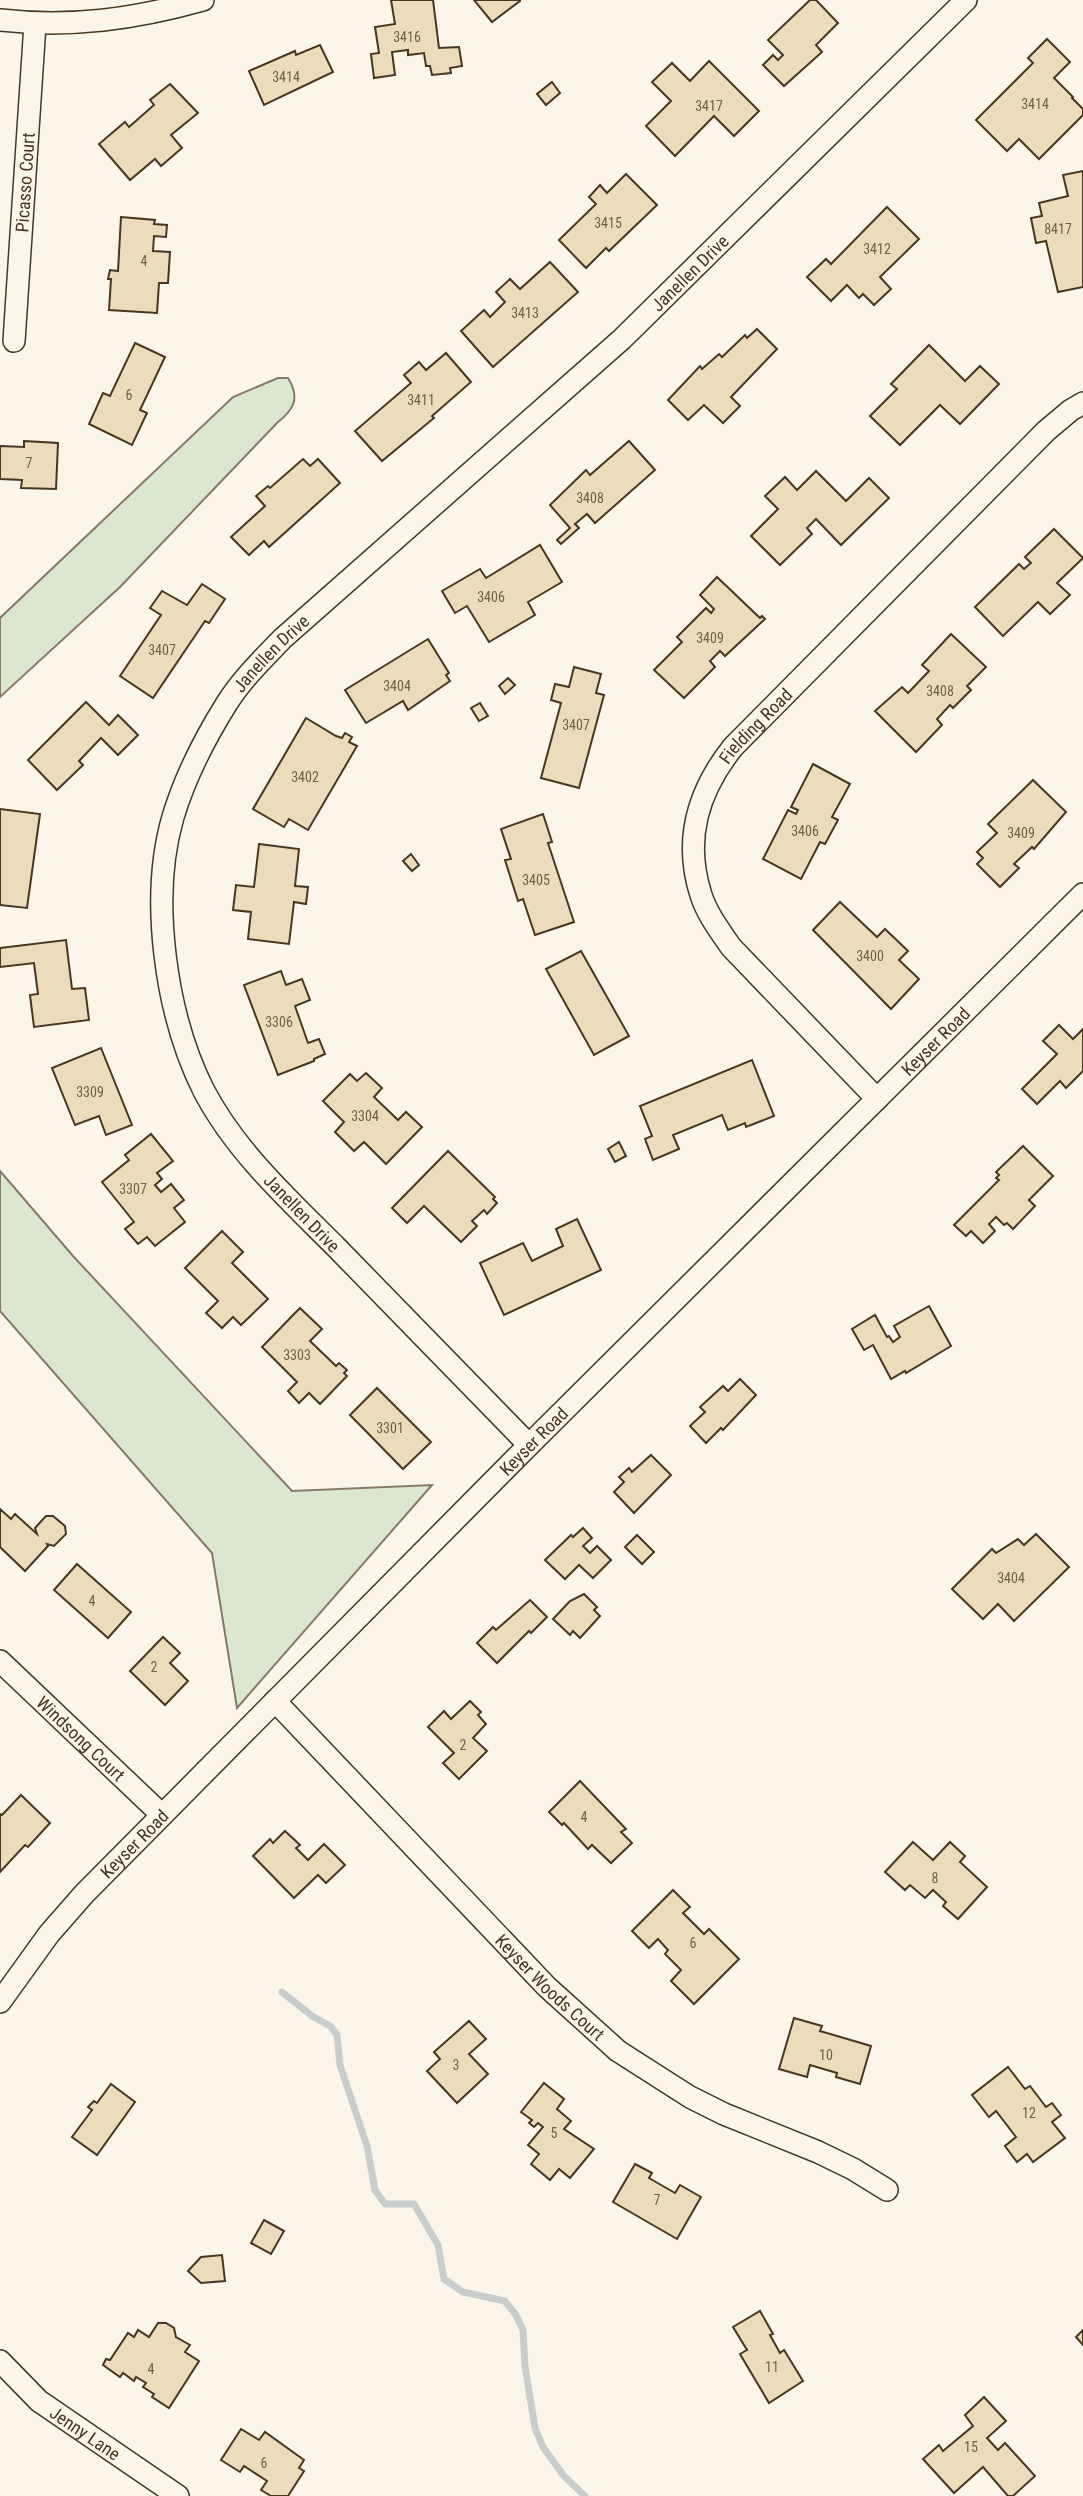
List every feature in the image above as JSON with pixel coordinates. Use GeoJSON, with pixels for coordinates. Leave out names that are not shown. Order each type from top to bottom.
{"type":"FeatureCollection","features":[{"type":"Feature","properties":{"kind":"street"},"geometry":{"type":"LineString","coordinates":[[0,20],[36,24],[132,18],[203,0]]}},
{"type":"Feature","properties":{"kind":"street","name":"Janellen Drive"},"geometry":{"type":"LineString","coordinates":[[529,1445],[267,1178],[238,1142],[204,1091],[175,1007],[164,948],[162,905],[173,819],[195,762],[228,701],[248,674],[282,639],[622,338],[966,0]]}},
{"type":"Feature","properties":{"kind":"street","name":"Picasso Court"},"geometry":{"type":"LineString","coordinates":[[14,341],[36,24]]}},
{"type":"Feature","properties":{"kind":"street","name":"Fielding Road"},"geometry":{"type":"LineString","coordinates":[[877,1099],[731,947],[713,921],[701,897],[693,853],[698,811],[706,787],[733,747],[1046,431],[1083,403]]}},
{"type":"Feature","properties":{"kind":"street","name":"Keyser Road"},"geometry":{"type":"LineString","coordinates":[[0,2001],[84,1894],[529,1445],[1083,894]]}},
{"type":"Feature","properties":{"kind":"street","name":"Windsong Court"},"geometry":{"type":"LineString","coordinates":[[0,1661],[162,1815]]}},
{"type":"Feature","properties":{"kind":"street","name":"Keyser Woods Court"},"geometry":{"type":"LineString","coordinates":[[275,1701],[547,1987],[618,2052],[690,2097],[830,2158],[887,2190]]}},
{"type":"Feature","properties":{"kind":"street","name":"Jenny Lane"},"geometry":{"type":"LineString","coordinates":[[0,2361],[39,2401],[178,2496]]}},
{"type":"Feature","properties":{"kind":"green space"},"geometry":{"type":"Polygon","coordinates":[[[278,378],[288,378],[292,385],[294,398],[291,409],[120,587],[0,697],[0,618],[233,397],[278,378]]]}},
{"type":"Feature","properties":{"kind":"green space"},"geometry":{"type":"Polygon","coordinates":[[[0,1171],[73,1256],[292,1491],[432,1485],[237,1708],[212,1553],[0,1311],[0,1171]]]}},
{"type":"Feature","properties":{"kind":"building"},"geometry":{"type":"Polygon","coordinates":[[[391,0],[433,0],[439,48],[459,47],[462,66],[450,68],[451,73],[432,75],[430,66],[426,66],[424,53],[408,55],[408,50],[392,52],[395,75],[374,78],[371,54],[379,53],[375,27],[395,24],[391,0]]]}},
{"type":"Feature","properties":{"kind":"building"},"geometry":{"type":"Polygon","coordinates":[[[474,0],[520,0],[520,1],[492,22],[474,0]]]}},
{"type":"Feature","properties":{"kind":"building"},"geometry":{"type":"Polygon","coordinates":[[[810,0],[816,0],[838,23],[816,45],[822,52],[784,86],[763,65],[773,55],[778,60],[783,55],[768,40],[810,0]]]}},
{"type":"Feature","properties":{"kind":"building"},"geometry":{"type":"Polygon","coordinates":[[[1047,39],[1070,62],[1054,78],[1083,109],[1083,115],[1039,159],[1019,139],[1007,151],[976,120],[1033,63],[1028,58],[1047,39]]]}},
{"type":"Feature","properties":{"kind":"building"},"geometry":{"type":"Polygon","coordinates":[[[320,45],[333,72],[264,105],[249,71],[295,51],[296,55],[320,45]]]}},
{"type":"Feature","properties":{"kind":"building"},"geometry":{"type":"Polygon","coordinates":[[[709,61],[759,111],[734,136],[714,116],[675,156],[646,126],[671,101],[652,82],[672,63],[690,81],[709,61]]]}},
{"type":"Feature","properties":{"kind":"building"},"geometry":{"type":"Polygon","coordinates":[[[552,82],[560,93],[546,105],[537,94],[552,82]]]}},
{"type":"Feature","properties":{"kind":"building"},"geometry":{"type":"Polygon","coordinates":[[[170,84],[198,113],[171,135],[182,148],[161,166],[155,159],[130,180],[99,144],[125,122],[129,127],[154,105],[150,100],[170,84]]]}},
{"type":"Feature","properties":{"kind":"building"},"geometry":{"type":"Polygon","coordinates":[[[1083,171],[1083,287],[1058,292],[1046,241],[1036,243],[1031,218],[1042,216],[1039,203],[1068,196],[1063,175],[1083,171]]]}},
{"type":"Feature","properties":{"kind":"building"},"geometry":{"type":"Polygon","coordinates":[[[626,174],[657,205],[609,251],[606,248],[586,268],[559,240],[596,204],[589,197],[600,185],[607,193],[626,174]]]}},
{"type":"Feature","properties":{"kind":"building"},"geometry":{"type":"Polygon","coordinates":[[[887,207],[919,239],[880,277],[891,289],[874,305],[863,294],[859,298],[847,285],[831,301],[807,277],[826,259],[831,264],[887,207]]]}},
{"type":"Feature","properties":{"kind":"building"},"geometry":{"type":"Polygon","coordinates":[[[121,217],[155,220],[154,224],[167,225],[166,237],[154,236],[153,251],[170,252],[168,283],[159,283],[157,313],[109,310],[111,279],[108,279],[110,270],[118,271],[121,217]]]}},
{"type":"Feature","properties":{"kind":"building"},"geometry":{"type":"Polygon","coordinates":[[[550,262],[578,292],[493,367],[461,331],[484,310],[490,317],[505,302],[496,292],[510,279],[520,289],[550,262]]]}},
{"type":"Feature","properties":{"kind":"building"},"geometry":{"type":"Polygon","coordinates":[[[757,329],[777,349],[731,397],[740,406],[723,423],[704,405],[688,420],[668,400],[700,366],[702,369],[719,354],[722,357],[745,335],[747,338],[757,329]]]}},
{"type":"Feature","properties":{"kind":"building"},"geometry":{"type":"Polygon","coordinates":[[[135,343],[165,357],[140,410],[147,413],[132,445],[89,424],[103,393],[110,396],[135,343]]]}},
{"type":"Feature","properties":{"kind":"building"},"geometry":{"type":"Polygon","coordinates":[[[929,345],[965,381],[980,366],[999,384],[960,424],[940,405],[900,445],[870,416],[897,389],[891,384],[929,345]]]}},
{"type":"Feature","properties":{"kind":"building"},"geometry":{"type":"Polygon","coordinates":[[[446,353],[471,382],[432,416],[434,418],[382,461],[355,431],[411,383],[404,375],[419,362],[426,370],[446,353]]]}},
{"type":"Feature","properties":{"kind":"building"},"geometry":{"type":"Polygon","coordinates":[[[24,441],[58,443],[56,489],[21,488],[22,480],[0,479],[0,446],[24,447],[24,441]]]}},
{"type":"Feature","properties":{"kind":"building"},"geometry":{"type":"Polygon","coordinates":[[[629,441],[655,470],[595,523],[587,514],[575,524],[579,528],[561,544],[557,540],[570,528],[550,505],[586,470],[590,475],[629,441]]]}},
{"type":"Feature","properties":{"kind":"building"},"geometry":{"type":"Polygon","coordinates":[[[303,459],[310,466],[318,459],[340,483],[269,547],[264,541],[249,555],[231,537],[265,506],[256,496],[268,486],[270,488],[303,459]]]}},
{"type":"Feature","properties":{"kind":"building"},"geometry":{"type":"Polygon","coordinates":[[[816,471],[846,501],[869,478],[889,498],[841,545],[816,519],[807,528],[812,534],[780,565],[751,536],[778,509],[765,496],[785,477],[797,490],[816,471]]]}},
{"type":"Feature","properties":{"kind":"building"},"geometry":{"type":"Polygon","coordinates":[[[1054,529],[1083,558],[1057,583],[1070,595],[1050,614],[1038,602],[1003,636],[975,607],[1019,564],[1024,569],[1031,563],[1025,557],[1054,529]]]}},
{"type":"Feature","properties":{"kind":"building"},"geometry":{"type":"Polygon","coordinates":[[[540,545],[562,582],[528,602],[535,615],[489,642],[467,606],[455,613],[442,591],[480,569],[486,578],[540,545]]]}},
{"type":"Feature","properties":{"kind":"building"},"geometry":{"type":"Polygon","coordinates":[[[717,577],[760,618],[762,616],[765,619],[725,656],[720,651],[710,661],[715,667],[684,698],[654,670],[682,642],[677,637],[706,608],[711,613],[714,609],[700,595],[717,577]]]}},
{"type":"Feature","properties":{"kind":"building"},"geometry":{"type":"Polygon","coordinates":[[[202,584],[225,599],[209,623],[205,621],[153,698],[120,676],[161,615],[150,608],[162,591],[187,605],[202,584]]]}},
{"type":"Feature","properties":{"kind":"building"},"geometry":{"type":"Polygon","coordinates":[[[951,634],[986,667],[967,686],[971,690],[953,708],[950,705],[937,719],[942,725],[916,752],[875,711],[902,687],[908,693],[929,671],[922,665],[951,634]]]}},
{"type":"Feature","properties":{"kind":"building"},"geometry":{"type":"Polygon","coordinates":[[[428,639],[449,673],[446,675],[450,681],[408,710],[403,701],[366,723],[345,690],[428,639]]]}},
{"type":"Feature","properties":{"kind":"building"},"geometry":{"type":"Polygon","coordinates":[[[574,667],[601,674],[596,693],[604,695],[579,788],[541,778],[561,703],[551,700],[555,684],[569,687],[574,667]]]}},
{"type":"Feature","properties":{"kind":"building"},"geometry":{"type":"Polygon","coordinates":[[[508,678],[515,685],[505,694],[499,686],[508,678]]]}},
{"type":"Feature","properties":{"kind":"building"},"geometry":{"type":"Polygon","coordinates":[[[86,702],[109,725],[118,715],[138,735],[118,755],[101,738],[79,761],[83,765],[57,790],[28,760],[86,702]]]}},
{"type":"Feature","properties":{"kind":"building"},"geometry":{"type":"Polygon","coordinates":[[[480,703],[488,716],[479,721],[471,708],[480,703]]]}},
{"type":"Feature","properties":{"kind":"building"},"geometry":{"type":"Polygon","coordinates":[[[306,718],[336,736],[342,738],[345,733],[352,737],[349,742],[357,746],[308,830],[289,819],[284,827],[253,809],[306,718]]]}},
{"type":"Feature","properties":{"kind":"building"},"geometry":{"type":"Polygon","coordinates":[[[813,764],[850,784],[832,817],[838,820],[825,844],[820,842],[801,879],[763,859],[788,810],[796,814],[798,810],[791,807],[813,764]]]}},
{"type":"Feature","properties":{"kind":"building"},"geometry":{"type":"Polygon","coordinates":[[[1033,780],[1066,812],[1034,849],[1032,847],[1014,864],[1019,868],[1000,887],[977,864],[983,858],[977,852],[997,833],[988,824],[1033,780]]]}},
{"type":"Feature","properties":{"kind":"building"},"geometry":{"type":"Polygon","coordinates":[[[0,809],[40,814],[27,908],[0,905],[0,809]]]}},
{"type":"Feature","properties":{"kind":"building"},"geometry":{"type":"Polygon","coordinates":[[[543,814],[552,842],[548,843],[574,922],[535,935],[523,899],[518,901],[505,860],[511,859],[501,829],[543,814]]]}},
{"type":"Feature","properties":{"kind":"building"},"geometry":{"type":"Polygon","coordinates":[[[259,844],[299,849],[295,886],[308,887],[306,904],[294,902],[289,944],[248,939],[251,912],[233,910],[236,885],[254,887],[259,844]]]}},
{"type":"Feature","properties":{"kind":"building"},"geometry":{"type":"Polygon","coordinates":[[[411,854],[419,865],[412,871],[403,861],[411,854]]]}},
{"type":"Feature","properties":{"kind":"building"},"geometry":{"type":"Polygon","coordinates":[[[840,902],[877,937],[885,929],[908,951],[899,960],[919,979],[891,1009],[813,930],[840,902]]]}},
{"type":"Feature","properties":{"kind":"building"},"geometry":{"type":"Polygon","coordinates":[[[66,940],[72,989],[85,988],[89,1020],[34,1027],[30,995],[38,994],[34,963],[0,967],[0,948],[66,940]]]}},
{"type":"Feature","properties":{"kind":"building"},"geometry":{"type":"Polygon","coordinates":[[[581,951],[629,1036],[594,1055],[546,969],[581,951]]]}},
{"type":"Feature","properties":{"kind":"building"},"geometry":{"type":"Polygon","coordinates":[[[281,971],[286,985],[302,979],[310,1000],[295,1006],[308,1043],[319,1039],[325,1054],[278,1075],[244,985],[281,971]]]}},
{"type":"Feature","properties":{"kind":"building"},"geometry":{"type":"Polygon","coordinates":[[[1059,1025],[1073,1039],[1083,1029],[1083,1071],[1066,1088],[1060,1081],[1037,1104],[1022,1089],[1057,1054],[1043,1041],[1059,1025]]]}},
{"type":"Feature","properties":{"kind":"building"},"geometry":{"type":"Polygon","coordinates":[[[101,1048],[132,1125],[106,1135],[99,1116],[75,1125],[52,1068],[101,1048]]]}},
{"type":"Feature","properties":{"kind":"building"},"geometry":{"type":"Polygon","coordinates":[[[752,1060],[774,1116],[746,1127],[745,1123],[728,1130],[722,1115],[673,1135],[679,1149],[653,1160],[645,1139],[652,1136],[640,1106],[752,1060]]]}},
{"type":"Feature","properties":{"kind":"building"},"geometry":{"type":"Polygon","coordinates":[[[366,1073],[382,1088],[374,1097],[398,1120],[406,1112],[422,1127],[386,1164],[364,1142],[354,1151],[335,1132],[344,1122],[323,1101],[350,1074],[357,1081],[366,1073]]]}},
{"type":"Feature","properties":{"kind":"building"},"geometry":{"type":"Polygon","coordinates":[[[151,1134],[173,1161],[157,1173],[162,1179],[155,1185],[161,1192],[171,1184],[184,1200],[174,1208],[185,1222],[155,1246],[147,1237],[138,1244],[125,1229],[134,1222],[102,1182],[129,1160],[125,1155],[151,1134]]]}},
{"type":"Feature","properties":{"kind":"building"},"geometry":{"type":"Polygon","coordinates":[[[619,1142],[626,1156],[615,1162],[608,1149],[619,1142]]]}},
{"type":"Feature","properties":{"kind":"building"},"geometry":{"type":"Polygon","coordinates":[[[1023,1146],[1053,1176],[1029,1200],[1035,1206],[1013,1229],[996,1217],[989,1224],[995,1231],[983,1243],[971,1231],[966,1236],[954,1225],[999,1180],[996,1178],[999,1175],[996,1172],[1023,1146]]]}},
{"type":"Feature","properties":{"kind":"building"},"geometry":{"type":"Polygon","coordinates":[[[448,1151],[495,1197],[493,1199],[497,1203],[487,1214],[484,1210],[472,1221],[477,1226],[461,1242],[424,1206],[407,1223],[392,1208],[448,1151]]]}},
{"type":"Feature","properties":{"kind":"building"},"geometry":{"type":"Polygon","coordinates":[[[577,1219],[601,1270],[504,1315],[480,1263],[523,1243],[532,1261],[563,1246],[556,1229],[577,1219]]]}},
{"type":"Feature","properties":{"kind":"building"},"geometry":{"type":"Polygon","coordinates":[[[222,1231],[243,1252],[232,1263],[268,1299],[241,1325],[233,1317],[222,1328],[206,1313],[218,1301],[185,1268],[222,1231]]]}},
{"type":"Feature","properties":{"kind":"building"},"geometry":{"type":"Polygon","coordinates":[[[929,1306],[951,1346],[891,1379],[873,1345],[864,1350],[852,1329],[875,1315],[887,1337],[893,1342],[900,1337],[894,1326],[929,1306]]]}},
{"type":"Feature","properties":{"kind":"building"},"geometry":{"type":"Polygon","coordinates":[[[300,1308],[322,1329],[310,1341],[336,1366],[339,1363],[347,1370],[344,1373],[347,1376],[320,1404],[309,1393],[299,1403],[288,1391],[297,1382],[262,1347],[300,1308]]]}},
{"type":"Feature","properties":{"kind":"building"},"geometry":{"type":"Polygon","coordinates":[[[740,1379],[756,1395],[723,1430],[721,1428],[706,1443],[690,1426],[705,1412],[700,1407],[723,1386],[728,1391],[740,1379]]]}},
{"type":"Feature","properties":{"kind":"building"},"geometry":{"type":"Polygon","coordinates":[[[377,1388],[431,1442],[403,1469],[350,1415],[377,1388]]]}},
{"type":"Feature","properties":{"kind":"building"},"geometry":{"type":"Polygon","coordinates":[[[651,1455],[671,1475],[634,1513],[614,1492],[624,1482],[619,1477],[629,1468],[632,1472],[651,1455]]]}},
{"type":"Feature","properties":{"kind":"building"},"geometry":{"type":"Polygon","coordinates":[[[0,1509],[11,1519],[15,1514],[37,1534],[35,1528],[46,1516],[53,1516],[65,1526],[66,1534],[54,1546],[47,1544],[25,1571],[0,1547],[0,1509]]]}},
{"type":"Feature","properties":{"kind":"building"},"geometry":{"type":"Polygon","coordinates":[[[583,1528],[592,1538],[583,1546],[590,1553],[597,1546],[611,1560],[593,1578],[579,1565],[565,1579],[545,1560],[571,1535],[573,1537],[583,1528]]]}},
{"type":"Feature","properties":{"kind":"building"},"geometry":{"type":"Polygon","coordinates":[[[1036,1534],[1069,1567],[1014,1621],[998,1604],[983,1619],[952,1589],[992,1549],[996,1553],[1018,1539],[1024,1545],[1036,1534]]]}},
{"type":"Feature","properties":{"kind":"building"},"geometry":{"type":"Polygon","coordinates":[[[637,1535],[654,1552],[642,1564],[625,1547],[637,1535]]]}},
{"type":"Feature","properties":{"kind":"building"},"geometry":{"type":"Polygon","coordinates":[[[77,1564],[131,1612],[108,1638],[54,1590],[77,1564]]]}},
{"type":"Feature","properties":{"kind":"building"},"geometry":{"type":"Polygon","coordinates":[[[584,1594],[597,1607],[594,1610],[600,1616],[580,1638],[573,1631],[570,1635],[553,1619],[570,1601],[584,1594]]]}},
{"type":"Feature","properties":{"kind":"building"},"geometry":{"type":"Polygon","coordinates":[[[530,1600],[547,1617],[497,1663],[477,1643],[493,1627],[496,1630],[530,1600]]]}},
{"type":"Feature","properties":{"kind":"building"},"geometry":{"type":"Polygon","coordinates":[[[163,1637],[180,1653],[170,1663],[188,1681],[165,1705],[130,1671],[163,1637]]]}},
{"type":"Feature","properties":{"kind":"building"},"geometry":{"type":"Polygon","coordinates":[[[470,1701],[481,1712],[478,1715],[486,1724],[473,1738],[487,1751],[459,1779],[443,1763],[454,1753],[428,1727],[444,1711],[451,1719],[470,1701]]]}},
{"type":"Feature","properties":{"kind":"building"},"geometry":{"type":"Polygon","coordinates":[[[580,1781],[626,1829],[621,1832],[632,1843],[611,1863],[592,1845],[588,1849],[564,1823],[562,1825],[549,1812],[580,1781]]]}},
{"type":"Feature","properties":{"kind":"building"},"geometry":{"type":"Polygon","coordinates":[[[21,1795],[50,1823],[0,1872],[0,1814],[21,1795]]]}},
{"type":"Feature","properties":{"kind":"building"},"geometry":{"type":"Polygon","coordinates":[[[285,1831],[300,1845],[296,1848],[308,1860],[324,1844],[345,1865],[326,1883],[318,1875],[294,1898],[253,1856],[270,1839],[273,1843],[285,1831]]]}},
{"type":"Feature","properties":{"kind":"building"},"geometry":{"type":"Polygon","coordinates":[[[913,1842],[933,1860],[950,1842],[965,1856],[960,1862],[987,1887],[958,1919],[943,1906],[946,1902],[933,1890],[925,1898],[910,1885],[905,1890],[885,1872],[913,1842]]]}},
{"type":"Feature","properties":{"kind":"building"},"geometry":{"type":"Polygon","coordinates":[[[673,1890],[690,1907],[683,1913],[704,1934],[709,1929],[739,1959],[694,2004],[671,1981],[681,1970],[665,1954],[668,1950],[658,1939],[649,1948],[632,1931],[673,1890]]]}},
{"type":"Feature","properties":{"kind":"building"},"geometry":{"type":"Polygon","coordinates":[[[794,2018],[822,2026],[820,2031],[871,2046],[860,2084],[836,2077],[837,2073],[810,2065],[807,2077],[779,2069],[794,2018]]]}},
{"type":"Feature","properties":{"kind":"building"},"geometry":{"type":"Polygon","coordinates":[[[469,2021],[486,2039],[469,2054],[488,2074],[457,2103],[427,2071],[440,2059],[434,2052],[469,2021]]]}},
{"type":"Feature","properties":{"kind":"building"},"geometry":{"type":"Polygon","coordinates":[[[1008,2067],[1025,2089],[1030,2086],[1046,2107],[1052,2103],[1061,2115],[1052,2122],[1065,2138],[1033,2162],[1027,2154],[1017,2162],[1005,2146],[1016,2137],[996,2111],[989,2117],[972,2095],[1008,2067]]]}},
{"type":"Feature","properties":{"kind":"building"},"geometry":{"type":"Polygon","coordinates":[[[544,2083],[564,2099],[557,2109],[571,2121],[564,2129],[594,2149],[570,2178],[559,2169],[550,2180],[531,2164],[539,2154],[528,2145],[543,2127],[538,2123],[534,2127],[529,2123],[532,2120],[521,2112],[544,2083]]]}},
{"type":"Feature","properties":{"kind":"building"},"geometry":{"type":"Polygon","coordinates":[[[111,2084],[135,2102],[97,2155],[72,2137],[92,2110],[88,2107],[94,2101],[97,2103],[111,2084]]]}},
{"type":"Feature","properties":{"kind":"building"},"geometry":{"type":"Polygon","coordinates":[[[635,2164],[652,2173],[649,2178],[675,2193],[680,2185],[701,2197],[677,2239],[613,2202],[635,2164]]]}},
{"type":"Feature","properties":{"kind":"building"},"geometry":{"type":"Polygon","coordinates":[[[264,2220],[284,2231],[271,2254],[251,2243],[264,2220]]]}},
{"type":"Feature","properties":{"kind":"building"},"geometry":{"type":"Polygon","coordinates":[[[222,2255],[225,2281],[201,2283],[188,2271],[201,2257],[222,2255]]]}},
{"type":"Feature","properties":{"kind":"building"},"geometry":{"type":"Polygon","coordinates":[[[760,2311],[780,2353],[784,2350],[803,2381],[769,2403],[740,2354],[747,2350],[733,2327],[760,2311]]]}},
{"type":"Feature","properties":{"kind":"building"},"geometry":{"type":"Polygon","coordinates":[[[158,2323],[166,2323],[174,2328],[176,2337],[190,2345],[185,2352],[199,2361],[169,2408],[152,2397],[154,2394],[143,2387],[146,2383],[136,2377],[134,2381],[123,2373],[120,2377],[103,2365],[106,2359],[110,2360],[128,2333],[134,2337],[138,2330],[149,2337],[158,2323]]]}},
{"type":"Feature","properties":{"kind":"building"},"geometry":{"type":"Polygon","coordinates":[[[1083,2330],[1083,2345],[1076,2337],[1083,2330]]]}},
{"type":"Feature","properties":{"kind":"building"},"geometry":{"type":"Polygon","coordinates":[[[984,2397],[1006,2421],[987,2438],[998,2450],[1005,2443],[1035,2476],[1013,2496],[1008,2496],[983,2467],[954,2493],[923,2459],[939,2445],[943,2451],[973,2426],[965,2415],[984,2397]]]}},
{"type":"Feature","properties":{"kind":"building"},"geometry":{"type":"Polygon","coordinates":[[[241,2429],[259,2440],[265,2432],[304,2460],[299,2468],[304,2471],[288,2496],[271,2496],[261,2490],[267,2481],[244,2466],[240,2472],[221,2460],[241,2429]]]}},
{"type":"Feature","properties":{"kind":"waterway"},"geometry":{"type":"LineString","coordinates":[[282,1992],[312,2016],[330,2026],[337,2035],[340,2065],[367,2146],[375,2190],[385,2204],[414,2204],[438,2245],[444,2279],[463,2292],[505,2301],[516,2315],[523,2330],[525,2366],[535,2428],[543,2447],[564,2476],[585,2496]]}}]}
